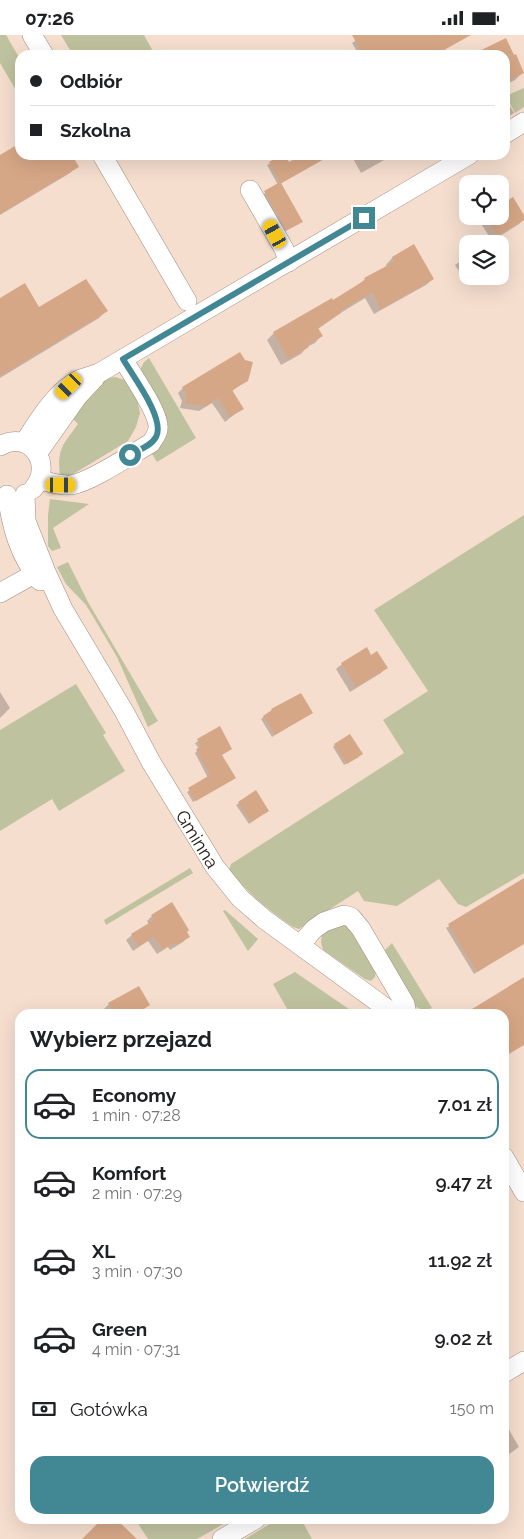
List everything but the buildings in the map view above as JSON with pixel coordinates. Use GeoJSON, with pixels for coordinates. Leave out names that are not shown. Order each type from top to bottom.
{"type":"FeatureCollection","features":[{"type":"Feature","properties":{"kind":"street"},"geometry":{"type":"LineString","coordinates":[[32,35],[41,50]]}},
{"type":"Feature","properties":{"kind":"street"},"geometry":{"type":"LineString","coordinates":[[510,131],[524,122]]}},
{"type":"Feature","properties":{"kind":"street"},"geometry":{"type":"LineString","coordinates":[[105,160],[187,301]]}},
{"type":"Feature","properties":{"kind":"street"},"geometry":{"type":"LineString","coordinates":[[31,448],[45,410],[69,386],[81,379],[100,373],[462,160]]}},
{"type":"Feature","properties":{"kind":"street"},"geometry":{"type":"LineString","coordinates":[[250,190],[284,249],[289,262]]}},
{"type":"Feature","properties":{"kind":"street"},"geometry":{"type":"LineString","coordinates":[[40,480],[61,485],[71,485],[87,480],[151,443],[157,435],[158,425],[154,411],[123,359]]}},
{"type":"Feature","properties":{"kind":"street"},"geometry":{"type":"LineString","coordinates":[[0,446],[13,441],[31,448],[42,467],[40,480],[34,489],[11,494]]}},
{"type":"Feature","properties":{"kind":"street","name":"Gminna"},"geometry":{"type":"LineString","coordinates":[[11,494],[11,524],[16,539],[34,574],[63,609]]}},
{"type":"Feature","properties":{"kind":"street","name":"Gminna"},"geometry":{"type":"LineString","coordinates":[[11,494],[26,521],[63,609],[125,713],[151,762],[215,867],[240,898],[264,919],[387,1009]]}},
{"type":"Feature","properties":{"kind":"street"},"geometry":{"type":"LineString","coordinates":[[0,593],[34,574]]}},
{"type":"Feature","properties":{"kind":"street"},"geometry":{"type":"LineString","coordinates":[[300,945],[314,929],[324,922],[344,915],[351,917],[361,929],[387,972],[406,1009]]}},
{"type":"Feature","properties":{"kind":"street"},"geometry":{"type":"LineString","coordinates":[[369,996],[387,972]]}},
{"type":"Feature","properties":{"kind":"street"},"geometry":{"type":"LineString","coordinates":[[509,1166],[524,1192]]}},
{"type":"Feature","properties":{"kind":"street"},"geometry":{"type":"LineString","coordinates":[[509,1370],[524,1361]]}},
{"type":"Feature","properties":{"kind":"street"},"geometry":{"type":"LineString","coordinates":[[222,1539],[248,1524]]}},
{"type":"Feature","properties":{"kind":"green space"},"geometry":{"type":"Polygon","coordinates":[[[0,35],[6,35],[15,50],[15,88],[0,63],[0,35]]]}},
{"type":"Feature","properties":{"kind":"green space"},"geometry":{"type":"Polygon","coordinates":[[[61,35],[144,35],[152,50],[70,50],[61,35]]]}},
{"type":"Feature","properties":{"kind":"green space"},"geometry":{"type":"Polygon","coordinates":[[[524,88],[524,107],[515,113],[510,104],[510,94],[524,88]]]}},
{"type":"Feature","properties":{"kind":"green space"},"geometry":{"type":"Polygon","coordinates":[[[149,358],[196,438],[157,462],[152,454],[162,444],[167,434],[167,424],[164,413],[140,370],[144,362],[149,358]]]}},
{"type":"Feature","properties":{"kind":"green space"},"geometry":{"type":"Polygon","coordinates":[[[115,377],[125,380],[137,398],[140,413],[136,427],[128,441],[70,476],[60,477],[59,460],[62,448],[78,424],[71,417],[105,379],[115,377]]]}},
{"type":"Feature","properties":{"kind":"green space"},"geometry":{"type":"Polygon","coordinates":[[[50,499],[89,504],[53,528],[61,548],[52,551],[48,546],[50,499]]]}},
{"type":"Feature","properties":{"kind":"green space"},"geometry":{"type":"Polygon","coordinates":[[[524,515],[524,873],[466,907],[458,904],[439,879],[397,906],[364,901],[358,891],[299,929],[293,927],[251,894],[229,870],[231,864],[404,753],[383,720],[428,691],[374,610],[524,515]]]}},
{"type":"Feature","properties":{"kind":"green space"},"geometry":{"type":"Polygon","coordinates":[[[68,562],[88,602],[158,721],[148,727],[117,657],[86,605],[66,584],[57,567],[68,562]]]}},
{"type":"Feature","properties":{"kind":"green space"},"geometry":{"type":"Polygon","coordinates":[[[76,684],[106,733],[103,735],[125,771],[59,811],[52,799],[0,831],[0,730],[76,684]]]}},
{"type":"Feature","properties":{"kind":"green space"},"geometry":{"type":"Polygon","coordinates":[[[190,868],[193,873],[106,925],[104,920],[190,868]]]}},
{"type":"Feature","properties":{"kind":"green space"},"geometry":{"type":"Polygon","coordinates":[[[225,910],[258,939],[248,951],[223,911],[225,910]]]}},
{"type":"Feature","properties":{"kind":"green space"},"geometry":{"type":"Polygon","coordinates":[[[342,923],[351,928],[376,971],[375,977],[371,981],[365,979],[323,950],[321,942],[322,932],[342,923]]]}},
{"type":"Feature","properties":{"kind":"green space"},"geometry":{"type":"Polygon","coordinates":[[[392,943],[432,1008],[421,1009],[412,1003],[383,952],[392,943]]]}},
{"type":"Feature","properties":{"kind":"green space"},"geometry":{"type":"Polygon","coordinates":[[[295,972],[349,1009],[287,1009],[273,984],[295,972]]]}},
{"type":"Feature","properties":{"kind":"green space"},"geometry":{"type":"Polygon","coordinates":[[[138,1524],[223,1524],[197,1539],[148,1539],[138,1524]]]}},
{"type":"Feature","properties":{"kind":"green space"},"geometry":{"type":"Polygon","coordinates":[[[270,1524],[304,1524],[312,1539],[245,1539],[270,1524]]]}},
{"type":"Feature","properties":{"kind":"route"},"geometry":{"type":"LineString","coordinates":[[130,455],[151,443],[157,435],[158,425],[154,411],[123,359],[364,218]]}}]}
